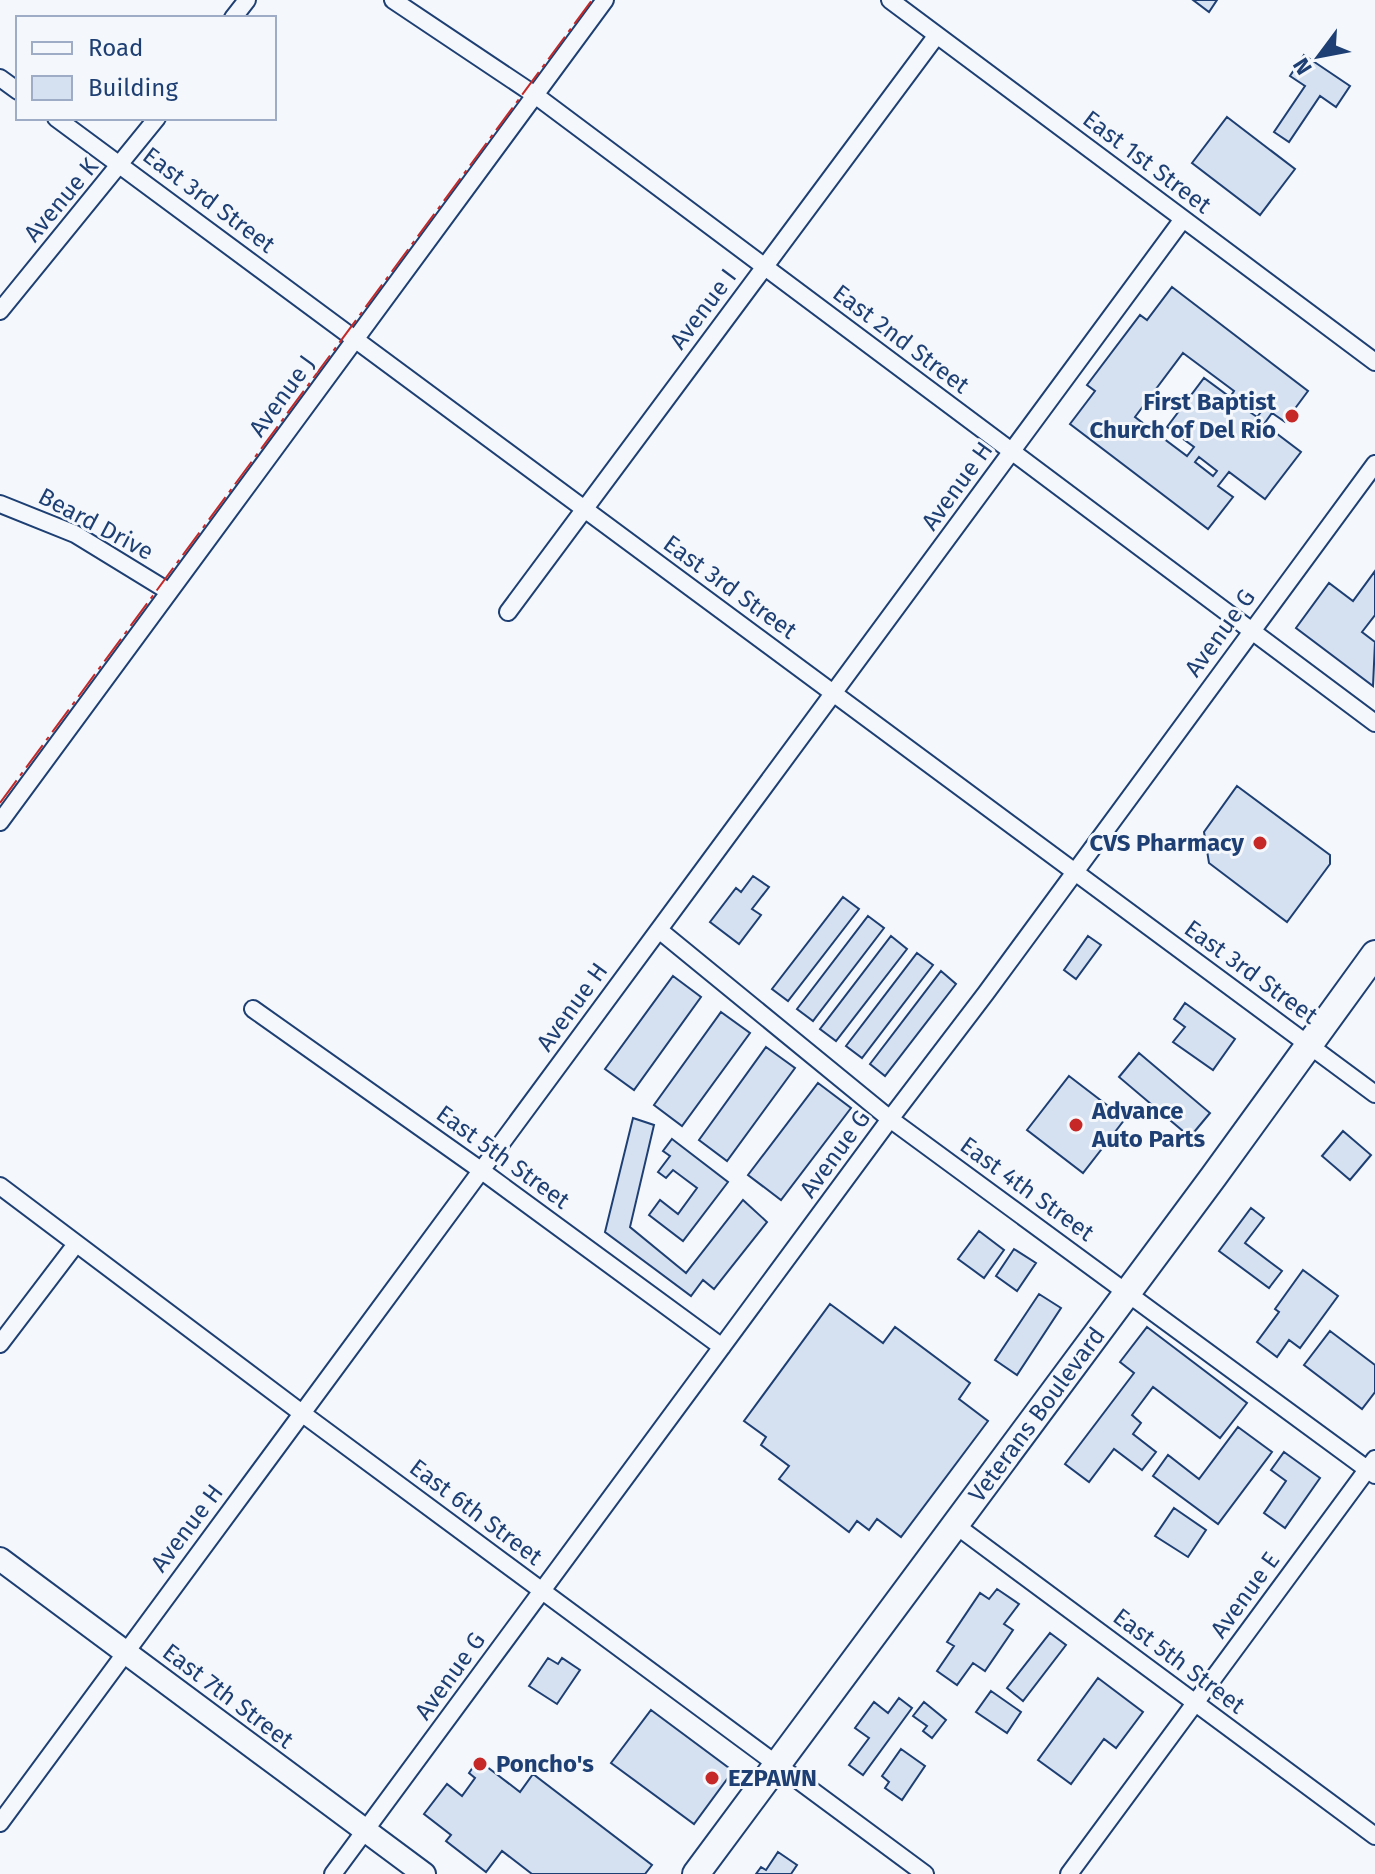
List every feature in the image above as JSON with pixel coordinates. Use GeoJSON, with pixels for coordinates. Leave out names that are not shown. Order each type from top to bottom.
{"type":"FeatureCollection","features":[{"type":"Feature","properties":{"kind":"main road","name":"Veterans Boulevard"},"geometry":{"type":"LineString","coordinates":[[696,1874],[1375,954]]}},
{"type":"Feature","properties":{"kind":"street"},"geometry":{"type":"LineString","coordinates":[[235,16],[247,0]]}},
{"type":"Feature","properties":{"kind":"street","name":"East 2nd Street"},"geometry":{"type":"LineString","coordinates":[[393,0],[535,95],[1375,723]]}},
{"type":"Feature","properties":{"kind":"street","name":"Avenue J"},"geometry":{"type":"LineString","coordinates":[[0,822],[605,0]]}},
{"type":"Feature","properties":{"kind":"street","name":"East 1st Street"},"geometry":{"type":"LineString","coordinates":[[890,0],[1375,362]]}},
{"type":"Feature","properties":{"kind":"street","name":"Avenue I"},"geometry":{"type":"LineString","coordinates":[[508,612],[937,35]]}},
{"type":"Feature","properties":{"kind":"street","name":"East 3rd Street"},"geometry":{"type":"LineString","coordinates":[[59,120],[1375,1094]]}},
{"type":"Feature","properties":{"kind":"street","name":"Avenue K"},"geometry":{"type":"LineString","coordinates":[[0,311],[155,120]]}},
{"type":"Feature","properties":{"kind":"street","name":"Avenue H"},"geometry":{"type":"LineString","coordinates":[[0,1823],[1183,219]]}},
{"type":"Feature","properties":{"kind":"street","name":"Avenue G"},"geometry":{"type":"LineString","coordinates":[[333,1874],[1375,464]]}},
{"type":"Feature","properties":{"kind":"street","name":"Beard Drive"},"geometry":{"type":"LineString","coordinates":[[0,504],[75,534],[168,591]]}},
{"type":"Feature","properties":{"kind":"street","name":"East 4th Street"},"geometry":{"type":"LineString","coordinates":[[659,930],[890,1119],[1372,1468]]}},
{"type":"Feature","properties":{"kind":"street","name":"East 5th Street"},"geometry":{"type":"LineString","coordinates":[[253,1009],[482,1171],[722,1347]]}},
{"type":"Feature","properties":{"kind":"street","name":"East 6th Street"},"geometry":{"type":"LineString","coordinates":[[0,1186],[925,1874]]}},
{"type":"Feature","properties":{"kind":"street"},"geometry":{"type":"LineString","coordinates":[[0,1344],[76,1244]]}},
{"type":"Feature","properties":{"kind":"street","name":"Avenue E"},"geometry":{"type":"LineString","coordinates":[[1069,1874],[1372,1468]]}},
{"type":"Feature","properties":{"kind":"street","name":"East 5th Street"},"geometry":{"type":"LineString","coordinates":[[954,1524],[1375,1836]]}},
{"type":"Feature","properties":{"kind":"street","name":"East 7th Street"},"geometry":{"type":"LineString","coordinates":[[0,1559],[424,1874]]}},
{"type":"Feature","properties":{"kind":"building"},"geometry":{"type":"Polygon","coordinates":[[[1193,0],[1217,0],[1209,12],[1193,0]]]}},
{"type":"Feature","properties":{"kind":"building"},"geometry":{"type":"Polygon","coordinates":[[[1304,55],[1350,86],[1336,107],[1320,96],[1289,142],[1274,132],[1305,86],[1290,76],[1304,55]]]}},
{"type":"Feature","properties":{"kind":"building"},"geometry":{"type":"Polygon","coordinates":[[[1227,117],[1295,169],[1260,215],[1192,163],[1227,117]]]}},
{"type":"Feature","properties":{"kind":"building"},"geometry":{"type":"Polygon","coordinates":[[[1172,287],[1308,391],[1285,422],[1272,413],[1264,424],[1301,452],[1265,499],[1229,472],[1218,486],[1233,497],[1208,529],[1070,424],[1095,391],[1087,385],[1140,315],[1147,320],[1172,287]],[[1183,353],[1135,417],[1187,456],[1194,447],[1167,427],[1204,378],[1230,397],[1234,391],[1183,353]],[[1242,397],[1237,403],[1257,417],[1261,412],[1242,397]],[[1199,457],[1195,462],[1213,476],[1217,471],[1199,457]]]}},
{"type":"Feature","properties":{"kind":"building"},"geometry":{"type":"Polygon","coordinates":[[[1375,571],[1375,615],[1362,632],[1375,642],[1373,686],[1296,628],[1329,583],[1353,601],[1375,571]]]}},
{"type":"Feature","properties":{"kind":"building","name":"CVS Pharmacy"},"geometry":{"type":"Polygon","coordinates":[[[1237,786],[1330,855],[1330,864],[1287,922],[1209,863],[1204,832],[1237,786]]]}},
{"type":"Feature","properties":{"kind":"building"},"geometry":{"type":"Polygon","coordinates":[[[753,876],[769,887],[752,909],[761,915],[739,944],[710,922],[736,888],[741,892],[753,876]]]}},
{"type":"Feature","properties":{"kind":"building"},"geometry":{"type":"Polygon","coordinates":[[[843,897],[859,909],[788,1001],[772,989],[843,897]]]}},
{"type":"Feature","properties":{"kind":"building"},"geometry":{"type":"Polygon","coordinates":[[[868,916],[884,928],[813,1021],[797,1009],[868,916]]]}},
{"type":"Feature","properties":{"kind":"building"},"geometry":{"type":"Polygon","coordinates":[[[891,936],[907,949],[836,1041],[820,1029],[891,936]]]}},
{"type":"Feature","properties":{"kind":"building"},"geometry":{"type":"Polygon","coordinates":[[[1088,936],[1101,945],[1076,979],[1064,970],[1088,936]]]}},
{"type":"Feature","properties":{"kind":"building"},"geometry":{"type":"Polygon","coordinates":[[[917,953],[933,965],[862,1058],[846,1046],[917,953]]]}},
{"type":"Feature","properties":{"kind":"building"},"geometry":{"type":"Polygon","coordinates":[[[941,971],[956,984],[885,1076],[870,1064],[941,971]]]}},
{"type":"Feature","properties":{"kind":"building"},"geometry":{"type":"Polygon","coordinates":[[[673,976],[701,997],[634,1090],[605,1069],[673,976]]]}},
{"type":"Feature","properties":{"kind":"building"},"geometry":{"type":"Polygon","coordinates":[[[1185,1003],[1235,1039],[1213,1070],[1173,1042],[1185,1027],[1174,1019],[1185,1003]]]}},
{"type":"Feature","properties":{"kind":"building"},"geometry":{"type":"Polygon","coordinates":[[[721,1012],[750,1033],[682,1126],[654,1105],[721,1012]]]}},
{"type":"Feature","properties":{"kind":"building"},"geometry":{"type":"Polygon","coordinates":[[[766,1047],[795,1068],[727,1161],[699,1140],[766,1047]]]}},
{"type":"Feature","properties":{"kind":"building"},"geometry":{"type":"Polygon","coordinates":[[[1139,1053],[1210,1113],[1190,1137],[1119,1077],[1139,1053]]]}},
{"type":"Feature","properties":{"kind":"building","name":"Advance Auto Parts"},"geometry":{"type":"Polygon","coordinates":[[[1069,1076],[1125,1119],[1083,1173],[1027,1130],[1069,1076]]]}},
{"type":"Feature","properties":{"kind":"building"},"geometry":{"type":"Polygon","coordinates":[[[818,1083],[851,1108],[781,1200],[748,1175],[818,1083]]]}},
{"type":"Feature","properties":{"kind":"building"},"geometry":{"type":"Polygon","coordinates":[[[633,1118],[654,1125],[630,1227],[686,1273],[743,1200],[767,1222],[714,1289],[703,1280],[691,1296],[605,1232],[633,1118]]]}},
{"type":"Feature","properties":{"kind":"building"},"geometry":{"type":"Polygon","coordinates":[[[1343,1131],[1371,1155],[1350,1180],[1322,1156],[1343,1131]]]}},
{"type":"Feature","properties":{"kind":"building"},"geometry":{"type":"Polygon","coordinates":[[[672,1139],[728,1182],[683,1241],[649,1215],[660,1200],[678,1214],[697,1188],[673,1170],[666,1178],[658,1172],[670,1156],[663,1151],[672,1139]]]}},
{"type":"Feature","properties":{"kind":"building"},"geometry":{"type":"Polygon","coordinates":[[[1251,1208],[1264,1218],[1245,1243],[1282,1271],[1269,1288],[1219,1251],[1251,1208]]]}},
{"type":"Feature","properties":{"kind":"building"},"geometry":{"type":"Polygon","coordinates":[[[979,1231],[1004,1250],[984,1278],[958,1259],[979,1231]]]}},
{"type":"Feature","properties":{"kind":"building"},"geometry":{"type":"Polygon","coordinates":[[[1014,1249],[1036,1263],[1017,1291],[996,1276],[1014,1249]]]}},
{"type":"Feature","properties":{"kind":"building"},"geometry":{"type":"Polygon","coordinates":[[[1303,1270],[1338,1296],[1300,1348],[1289,1340],[1277,1357],[1257,1342],[1279,1312],[1275,1309],[1303,1270]]]}},
{"type":"Feature","properties":{"kind":"building"},"geometry":{"type":"Polygon","coordinates":[[[1039,1294],[1061,1308],[1017,1375],[995,1360],[1039,1294]]]}},
{"type":"Feature","properties":{"kind":"building"},"geometry":{"type":"Polygon","coordinates":[[[830,1304],[883,1343],[895,1327],[970,1383],[959,1399],[988,1421],[901,1537],[877,1519],[869,1530],[857,1521],[849,1532],[779,1479],[789,1466],[761,1445],[766,1437],[744,1421],[830,1304]]]}},
{"type":"Feature","properties":{"kind":"building"},"geometry":{"type":"Polygon","coordinates":[[[1147,1327],[1247,1403],[1220,1438],[1153,1387],[1132,1415],[1141,1423],[1133,1434],[1156,1452],[1142,1470],[1114,1449],[1089,1482],[1065,1464],[1134,1373],[1120,1362],[1147,1327]]]}},
{"type":"Feature","properties":{"kind":"building"},"geometry":{"type":"Polygon","coordinates":[[[1330,1331],[1375,1365],[1375,1392],[1362,1409],[1304,1365],[1330,1331]]]}},
{"type":"Feature","properties":{"kind":"building"},"geometry":{"type":"Polygon","coordinates":[[[1238,1427],[1272,1452],[1218,1524],[1153,1476],[1168,1455],[1199,1479],[1238,1427]]]}},
{"type":"Feature","properties":{"kind":"building"},"geometry":{"type":"Polygon","coordinates":[[[1284,1452],[1320,1478],[1285,1528],[1264,1513],[1286,1481],[1271,1470],[1284,1452]]]}},
{"type":"Feature","properties":{"kind":"building"},"geometry":{"type":"Polygon","coordinates":[[[1174,1508],[1206,1530],[1188,1557],[1155,1536],[1174,1508]]]}},
{"type":"Feature","properties":{"kind":"building"},"geometry":{"type":"Polygon","coordinates":[[[997,1589],[1019,1604],[1004,1624],[1013,1630],[985,1671],[973,1663],[957,1685],[937,1671],[954,1646],[947,1642],[980,1593],[989,1599],[997,1589]]]}},
{"type":"Feature","properties":{"kind":"building"},"geometry":{"type":"Polygon","coordinates":[[[1050,1633],[1066,1645],[1023,1701],[1007,1688],[1050,1633]]]}},
{"type":"Feature","properties":{"kind":"building"},"geometry":{"type":"Polygon","coordinates":[[[548,1658],[558,1664],[562,1658],[580,1670],[557,1704],[529,1686],[548,1658]]]}},
{"type":"Feature","properties":{"kind":"building"},"geometry":{"type":"Polygon","coordinates":[[[1098,1678],[1143,1712],[1116,1748],[1104,1739],[1071,1784],[1038,1760],[1098,1678]]]}},
{"type":"Feature","properties":{"kind":"building"},"geometry":{"type":"Polygon","coordinates":[[[991,1691],[1021,1712],[1007,1733],[976,1712],[991,1691]]]}},
{"type":"Feature","properties":{"kind":"building"},"geometry":{"type":"Polygon","coordinates":[[[899,1698],[912,1708],[863,1775],[849,1765],[869,1738],[855,1728],[874,1702],[888,1713],[899,1698]]]}},
{"type":"Feature","properties":{"kind":"building"},"geometry":{"type":"Polygon","coordinates":[[[924,1702],[946,1720],[932,1738],[923,1731],[927,1726],[913,1716],[924,1702]]]}},
{"type":"Feature","properties":{"kind":"building"},"geometry":{"type":"Polygon","coordinates":[[[651,1710],[733,1771],[694,1824],[611,1763],[651,1710]]]}},
{"type":"Feature","properties":{"kind":"building"},"geometry":{"type":"Polygon","coordinates":[[[901,1749],[925,1766],[902,1800],[885,1788],[889,1782],[882,1776],[901,1749]]]}},
{"type":"Feature","properties":{"kind":"building"},"geometry":{"type":"Polygon","coordinates":[[[478,1760],[520,1792],[533,1774],[652,1865],[645,1874],[532,1874],[502,1851],[486,1872],[446,1841],[451,1835],[424,1814],[447,1784],[462,1796],[475,1778],[469,1773],[478,1760]]]}},
{"type":"Feature","properties":{"kind":"building"},"geometry":{"type":"Polygon","coordinates":[[[778,1852],[797,1865],[791,1874],[756,1874],[761,1867],[766,1870],[778,1852]]]}},
{"type":"Feature","properties":{"kind":"power"},"geometry":{"type":"LineString","coordinates":[[0,803],[592,0]]}},
{"type":"Feature","properties":{"kind":"place","name":"First Baptist Church of Del Rio"},"geometry":{"type":"Point","coordinates":[1292,416]}},
{"type":"Feature","properties":{"kind":"place","name":"CVS Pharmacy"},"geometry":{"type":"Point","coordinates":[1260,843]}},
{"type":"Feature","properties":{"kind":"place","name":"Advance Auto Parts"},"geometry":{"type":"Point","coordinates":[1076,1125]}},
{"type":"Feature","properties":{"kind":"place","name":"Poncho's"},"geometry":{"type":"Point","coordinates":[480,1764]}},
{"type":"Feature","properties":{"kind":"place","name":"EZPAWN"},"geometry":{"type":"Point","coordinates":[712,1778]}}]}
